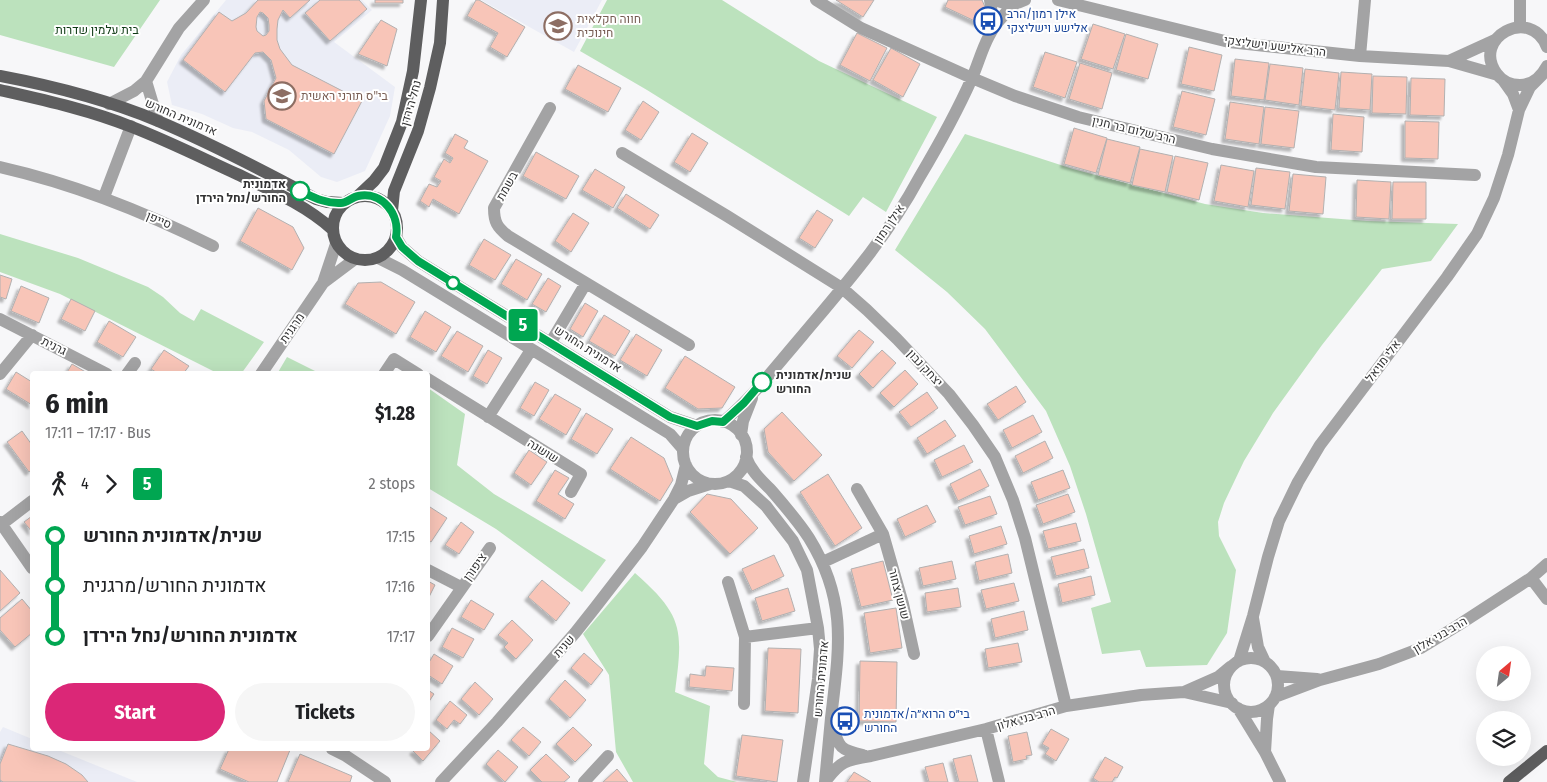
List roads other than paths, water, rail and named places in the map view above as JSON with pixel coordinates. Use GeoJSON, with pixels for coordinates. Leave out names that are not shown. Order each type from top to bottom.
{"type":"FeatureCollection","features":[{"type":"Feature","properties":{"kind":"main road","name":"נחל הירדן"},"geometry":{"type":"LineString","coordinates":[[358,196],[374,181],[384,168],[402,122],[413,71],[421,0]]}},
{"type":"Feature","properties":{"kind":"main road","name":"נחל הירדן"},"geometry":{"type":"LineString","coordinates":[[392,211],[394,191],[418,130],[430,88],[440,43],[443,0]]}},
{"type":"Feature","properties":{"kind":"main road","name":"אדמונית החורש"},"geometry":{"type":"LineString","coordinates":[[0,76],[86,96],[158,121],[229,153],[316,199],[343,203]]}},
{"type":"Feature","properties":{"kind":"main road"},"geometry":{"type":"LineString","coordinates":[[0,90],[75,109],[131,126],[305,208],[332,229]]}},
{"type":"Feature","properties":{"kind":"main road"},"geometry":{"type":"LineString","coordinates":[[358,196],[377,198],[386,203],[392,211],[397,226],[396,237],[390,248],[378,258],[364,261],[345,254],[336,244],[332,229],[334,218],[343,203],[358,196]]}},
{"type":"Feature","properties":{"kind":"main road"},"geometry":{"type":"LineString","coordinates":[[1509,782],[1547,751]]}},
{"type":"Feature","properties":{"kind":"street"},"geometry":{"type":"LineString","coordinates":[[109,104],[134,92],[146,82],[179,28],[204,0]]}},
{"type":"Feature","properties":{"kind":"street","name":"הרב שלום בר חנין"},"geometry":{"type":"LineString","coordinates":[[816,0],[861,28],[972,78],[1015,96],[1078,117],[1212,149],[1316,167],[1475,175]]}},
{"type":"Feature","properties":{"kind":"street","name":"אילן רמון"},"geometry":{"type":"LineString","coordinates":[[989,36],[992,14],[990,0]]}},
{"type":"Feature","properties":{"kind":"street"},"geometry":{"type":"LineString","coordinates":[[996,0],[1006,4],[1023,1]]}},
{"type":"Feature","properties":{"kind":"street","name":"הרב אלישע וישליצקי"},"geometry":{"type":"LineString","coordinates":[[1058,0],[1073,2],[1229,42],[1360,56],[1449,61],[1501,78],[1511,84],[1528,84],[1545,70]]}},
{"type":"Feature","properties":{"kind":"street"},"geometry":{"type":"LineString","coordinates":[[1360,56],[1365,0]]}},
{"type":"Feature","properties":{"kind":"street"},"geometry":{"type":"LineString","coordinates":[[1520,0],[1520,27],[1535,31],[1541,36],[1547,47]]}},
{"type":"Feature","properties":{"kind":"street","name":"אילן רמון"},"geometry":{"type":"LineString","coordinates":[[723,422],[755,391],[842,288],[887,230],[918,180],[972,78],[989,36],[1000,18],[1023,1]]}},
{"type":"Feature","properties":{"kind":"street","name":"הרב אלישע וישליצקי"},"geometry":{"type":"LineString","coordinates":[[1449,61],[1495,40],[1510,28],[1520,27]]}},
{"type":"Feature","properties":{"kind":"street"},"geometry":{"type":"LineString","coordinates":[[1495,40],[1491,48],[1490,58],[1493,67],[1513,94],[1519,110]]}},
{"type":"Feature","properties":{"kind":"street","name":"אלי מויאל"},"geometry":{"type":"LineString","coordinates":[[1235,663],[1253,616],[1279,521],[1298,482],[1320,445],[1447,277],[1477,234],[1494,198],[1508,155],[1519,110],[1530,87],[1545,70]]}},
{"type":"Feature","properties":{"kind":"street"},"geometry":{"type":"LineString","coordinates":[[146,82],[158,121]]}},
{"type":"Feature","properties":{"kind":"street","name":"בשמת"},"geometry":{"type":"LineString","coordinates":[[550,108],[494,208],[494,217],[498,228],[508,236],[690,345]]}},
{"type":"Feature","properties":{"kind":"street"},"geometry":{"type":"LineString","coordinates":[[104,197],[131,126]]}},
{"type":"Feature","properties":{"kind":"street","name":"יצחק נבון"},"geometry":{"type":"LineString","coordinates":[[622,153],[842,288],[927,369],[973,425],[995,457],[1013,500],[1025,538],[1066,706]]}},
{"type":"Feature","properties":{"kind":"street","name":"סייפן"},"geometry":{"type":"LineString","coordinates":[[0,168],[33,175],[104,197],[172,225],[214,246]]}},
{"type":"Feature","properties":{"kind":"street","name":"אדמונית החורש"},"geometry":{"type":"LineString","coordinates":[[396,237],[402,247],[418,261],[670,417],[697,426]]}},
{"type":"Feature","properties":{"kind":"street","name":"מרגנית"},"geometry":{"type":"LineString","coordinates":[[263,371],[322,282],[336,244]]}},
{"type":"Feature","properties":{"kind":"street"},"geometry":{"type":"LineString","coordinates":[[378,258],[402,270],[670,434],[683,449],[686,465],[695,477],[710,484]]}},
{"type":"Feature","properties":{"kind":"street","name":"מרגנית"},"geometry":{"type":"LineString","coordinates":[[322,282],[355,259]]}},
{"type":"Feature","properties":{"kind":"street"},"geometry":{"type":"LineString","coordinates":[[550,342],[586,282]]}},
{"type":"Feature","properties":{"kind":"street","name":"גרנית"},"geometry":{"type":"LineString","coordinates":[[0,319],[101,371]]}},
{"type":"Feature","properties":{"kind":"street"},"geometry":{"type":"LineString","coordinates":[[0,374],[32,335]]}},
{"type":"Feature","properties":{"kind":"street"},"geometry":{"type":"LineString","coordinates":[[488,416],[531,350]]}},
{"type":"Feature","properties":{"kind":"street"},"geometry":{"type":"LineString","coordinates":[[386,371],[394,359],[413,371]]}},
{"type":"Feature","properties":{"kind":"street"},"geometry":{"type":"LineString","coordinates":[[129,371],[135,363]]}},
{"type":"Feature","properties":{"kind":"street","name":"שושנה"},"geometry":{"type":"LineString","coordinates":[[430,380],[581,474],[571,492]]}},
{"type":"Feature","properties":{"kind":"street","name":"אילן רמון"},"geometry":{"type":"LineString","coordinates":[[741,435],[743,421],[755,391]]}},
{"type":"Feature","properties":{"kind":"street"},"geometry":{"type":"LineString","coordinates":[[674,499],[688,491],[710,484],[721,484],[729,481],[741,471],[746,457],[746,446],[741,435],[733,427],[723,422],[712,421],[697,426],[688,436],[683,449]]}},
{"type":"Feature","properties":{"kind":"street","name":"אדמונית החורש"},"geometry":{"type":"LineString","coordinates":[[746,457],[749,467],[786,507],[808,536],[828,574],[837,613],[839,638],[825,782]]}},
{"type":"Feature","properties":{"kind":"street","name":"שנית"},"geometry":{"type":"LineString","coordinates":[[440,782],[497,722],[575,634],[642,547],[674,499],[682,485],[686,465]]}},
{"type":"Feature","properties":{"kind":"street","name":"אדמונית החורש"},"geometry":{"type":"LineString","coordinates":[[729,481],[744,486],[766,506],[793,541],[807,570],[820,649],[818,679],[803,782]]}},
{"type":"Feature","properties":{"kind":"street","name":"שושן צחור"},"geometry":{"type":"LineString","coordinates":[[857,489],[883,534],[903,604],[914,654]]}},
{"type":"Feature","properties":{"kind":"street"},"geometry":{"type":"LineString","coordinates":[[30,502],[1,523],[30,565]]}},
{"type":"Feature","properties":{"kind":"street"},"geometry":{"type":"LineString","coordinates":[[823,562],[883,534]]}},
{"type":"Feature","properties":{"kind":"street","name":"ציפורן"},"geometry":{"type":"LineString","coordinates":[[430,633],[490,548]]}},
{"type":"Feature","properties":{"kind":"street","name":"הרב בני אלון"},"geometry":{"type":"LineString","coordinates":[[1272,701],[1320,680],[1379,664],[1421,648],[1531,578],[1547,564]]}},
{"type":"Feature","properties":{"kind":"street","name":"ציפורן"},"geometry":{"type":"LineString","coordinates":[[430,571],[461,587]]}},
{"type":"Feature","properties":{"kind":"street"},"geometry":{"type":"LineString","coordinates":[[1531,578],[1547,599]]}},
{"type":"Feature","properties":{"kind":"street"},"geometry":{"type":"LineString","coordinates":[[728,582],[745,637],[744,704]]}},
{"type":"Feature","properties":{"kind":"street","name":"אלי מויאל"},"geometry":{"type":"LineString","coordinates":[[1253,616],[1258,647],[1265,662]]}},
{"type":"Feature","properties":{"kind":"street"},"geometry":{"type":"LineString","coordinates":[[745,637],[818,628]]}},
{"type":"Feature","properties":{"kind":"street"},"geometry":{"type":"LineString","coordinates":[[1265,752],[1266,719],[1278,684],[1277,676],[1265,662],[1252,658],[1235,663],[1227,672],[1224,684],[1227,696],[1265,752],[1280,782]]}},
{"type":"Feature","properties":{"kind":"street","name":"הרב בני אלון"},"geometry":{"type":"LineString","coordinates":[[1184,692],[1218,677],[1235,663]]}},
{"type":"Feature","properties":{"kind":"street","name":"הרב בני אלון"},"geometry":{"type":"LineString","coordinates":[[1277,676],[1320,680]]}},
{"type":"Feature","properties":{"kind":"street","name":"הרב בני אלון"},"geometry":{"type":"LineString","coordinates":[[825,782],[836,767],[851,759],[986,729],[1066,706],[1142,695],[1184,692],[1235,706]]}},
{"type":"Feature","properties":{"kind":"street"},"geometry":{"type":"LineString","coordinates":[[1235,706],[1254,711],[1262,709],[1272,701]]}},
{"type":"Feature","properties":{"kind":"street","name":"הרב בני אלון"},"geometry":{"type":"LineString","coordinates":[[832,716],[835,736],[840,745],[846,751],[870,756]]}},
{"type":"Feature","properties":{"kind":"street"},"geometry":{"type":"LineString","coordinates":[[986,729],[998,782]]}},
{"type":"Feature","properties":{"kind":"street"},"geometry":{"type":"LineString","coordinates":[[349,752],[385,782]]}},
{"type":"Feature","properties":{"kind":"street"},"geometry":{"type":"LineString","coordinates":[[584,782],[608,756]]}},
{"type":"Feature","properties":{"kind":"place","name":"אילן רמון/הרב אלישע וישליצקי"},"geometry":{"type":"Point","coordinates":[988,21]}},
{"type":"Feature","properties":{"kind":"place","name":"חווה חקלאית חינוכית"},"geometry":{"type":"Point","coordinates":[558,26]}},
{"type":"Feature","properties":{"kind":"place","name":"בי\"ס תורני ראשית"},"geometry":{"type":"Point","coordinates":[282,96]}},
{"type":"Feature","properties":{"kind":"place","name":"אדמונית החורש/נחל הירדן"},"geometry":{"type":"Point","coordinates":[300,191]}},
{"type":"Feature","properties":{"kind":"place","name":"שנית/אדמונית החורש"},"geometry":{"type":"Point","coordinates":[762,382]}},
{"type":"Feature","properties":{"kind":"place","name":"בי״ס הרוא״ה/אדמונית החורש"},"geometry":{"type":"Point","coordinates":[845,721]}},
{"type":"Feature","properties":{"kind":"park label","name":"בית עלמין שדרות"},"geometry":{"type":"Point","coordinates":[97,30]}}]}
